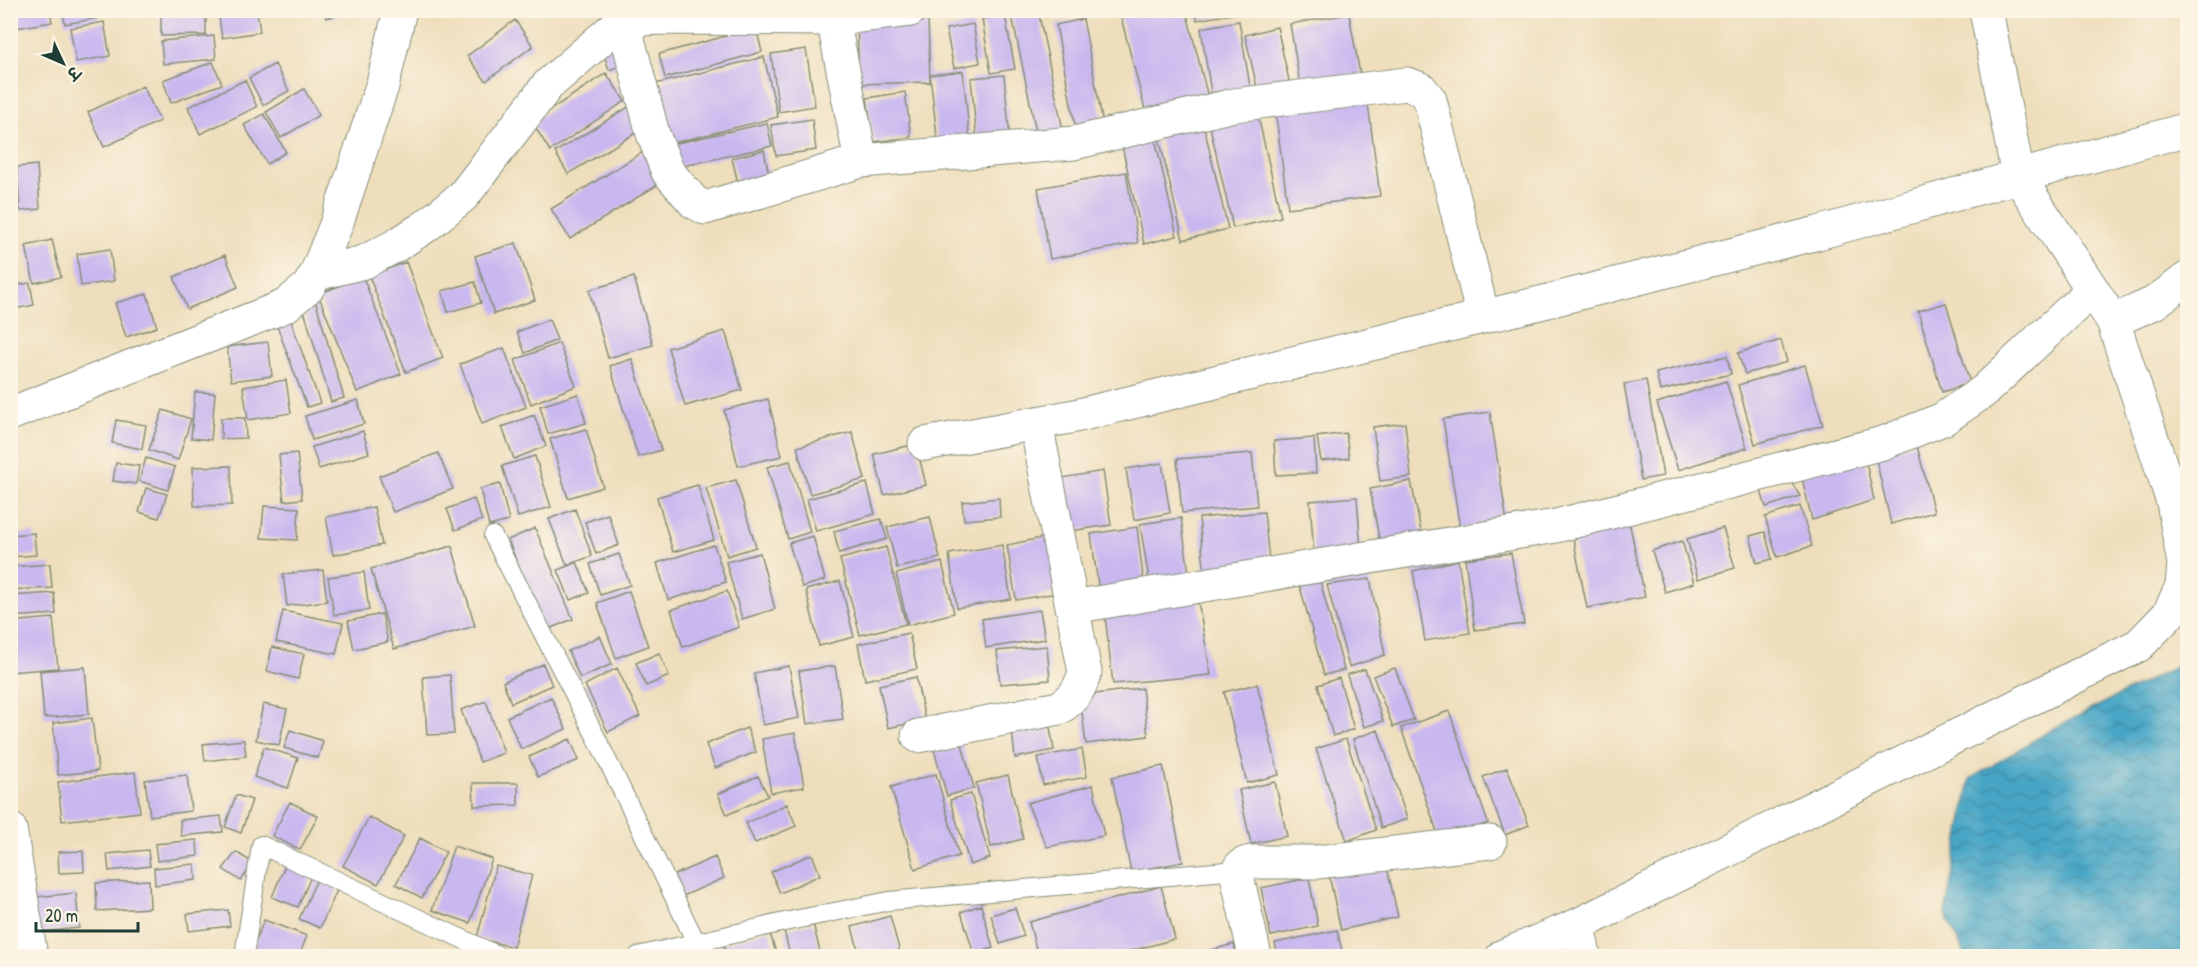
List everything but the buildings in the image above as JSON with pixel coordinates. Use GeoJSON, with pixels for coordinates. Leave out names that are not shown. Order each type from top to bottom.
{"type":"FeatureCollection","features":[{"type":"Feature","properties":{"kind":"street"},"geometry":{"type":"LineString","coordinates":[[10,414],[285,306],[308,287],[316,274],[336,225],[383,83],[400,10]]}},
{"type":"Feature","properties":{"kind":"street"},"geometry":{"type":"LineString","coordinates":[[316,274],[364,262],[395,246],[426,226],[463,196],[548,84],[623,20],[661,18],[833,19],[910,10]]}},
{"type":"Feature","properties":{"kind":"street"},"geometry":{"type":"LineString","coordinates":[[1503,957],[1578,925],[2139,645],[2169,614],[2182,586],[2184,564],[2173,502],[2113,321],[2018,176],[1986,10]]}},
{"type":"Feature","properties":{"kind":"street"},"geometry":{"type":"LineString","coordinates":[[833,19],[861,161]]}},
{"type":"Feature","properties":{"kind":"street"},"geometry":{"type":"LineString","coordinates":[[623,20],[653,134],[668,172],[694,202],[705,208],[861,161],[1074,143],[1234,105],[1407,84],[1421,89],[1430,100],[1483,317]]}},
{"type":"Feature","properties":{"kind":"street"},"geometry":{"type":"LineString","coordinates":[[925,444],[1036,424],[1483,317],[1818,233],[2187,129]]}},
{"type":"Feature","properties":{"kind":"street"},"geometry":{"type":"LineString","coordinates":[[2113,321],[2154,303],[2187,278]]}},
{"type":"Feature","properties":{"kind":"street"},"geometry":{"type":"LineString","coordinates":[[1073,607],[1556,526],[1883,443],[1943,419],[1984,391],[2092,290]]}},
{"type":"Feature","properties":{"kind":"street"},"geometry":{"type":"LineString","coordinates":[[918,736],[1059,708],[1072,700],[1080,688],[1085,672],[1036,424]]}},
{"type":"Feature","properties":{"kind":"street"},"geometry":{"type":"LineString","coordinates":[[10,829],[31,957]]}},
{"type":"Feature","properties":{"kind":"street"},"geometry":{"type":"LineString","coordinates":[[1255,957],[1238,870],[1242,864],[1317,862],[1490,842]]}},
{"type":"Feature","properties":{"kind":"street"},"geometry":{"type":"LineString","coordinates":[[1578,925],[1584,957]]}},
{"type":"Feature","properties":{"kind":"lane"},"geometry":{"type":"LineString","coordinates":[[493,536],[595,735],[696,942]]}},
{"type":"Feature","properties":{"kind":"lane"},"geometry":{"type":"LineString","coordinates":[[244,957],[261,845],[499,957]]}},
{"type":"Feature","properties":{"kind":"lane"},"geometry":{"type":"LineString","coordinates":[[638,957],[696,942],[889,901],[1238,870]]}},
{"type":"Feature","properties":{"kind":"water"},"geometry":{"type":"Polygon","coordinates":[[[2176,667],[2188,676],[2187,956],[1966,956],[1945,914],[1970,779],[2054,728],[2176,667]]]}}]}
